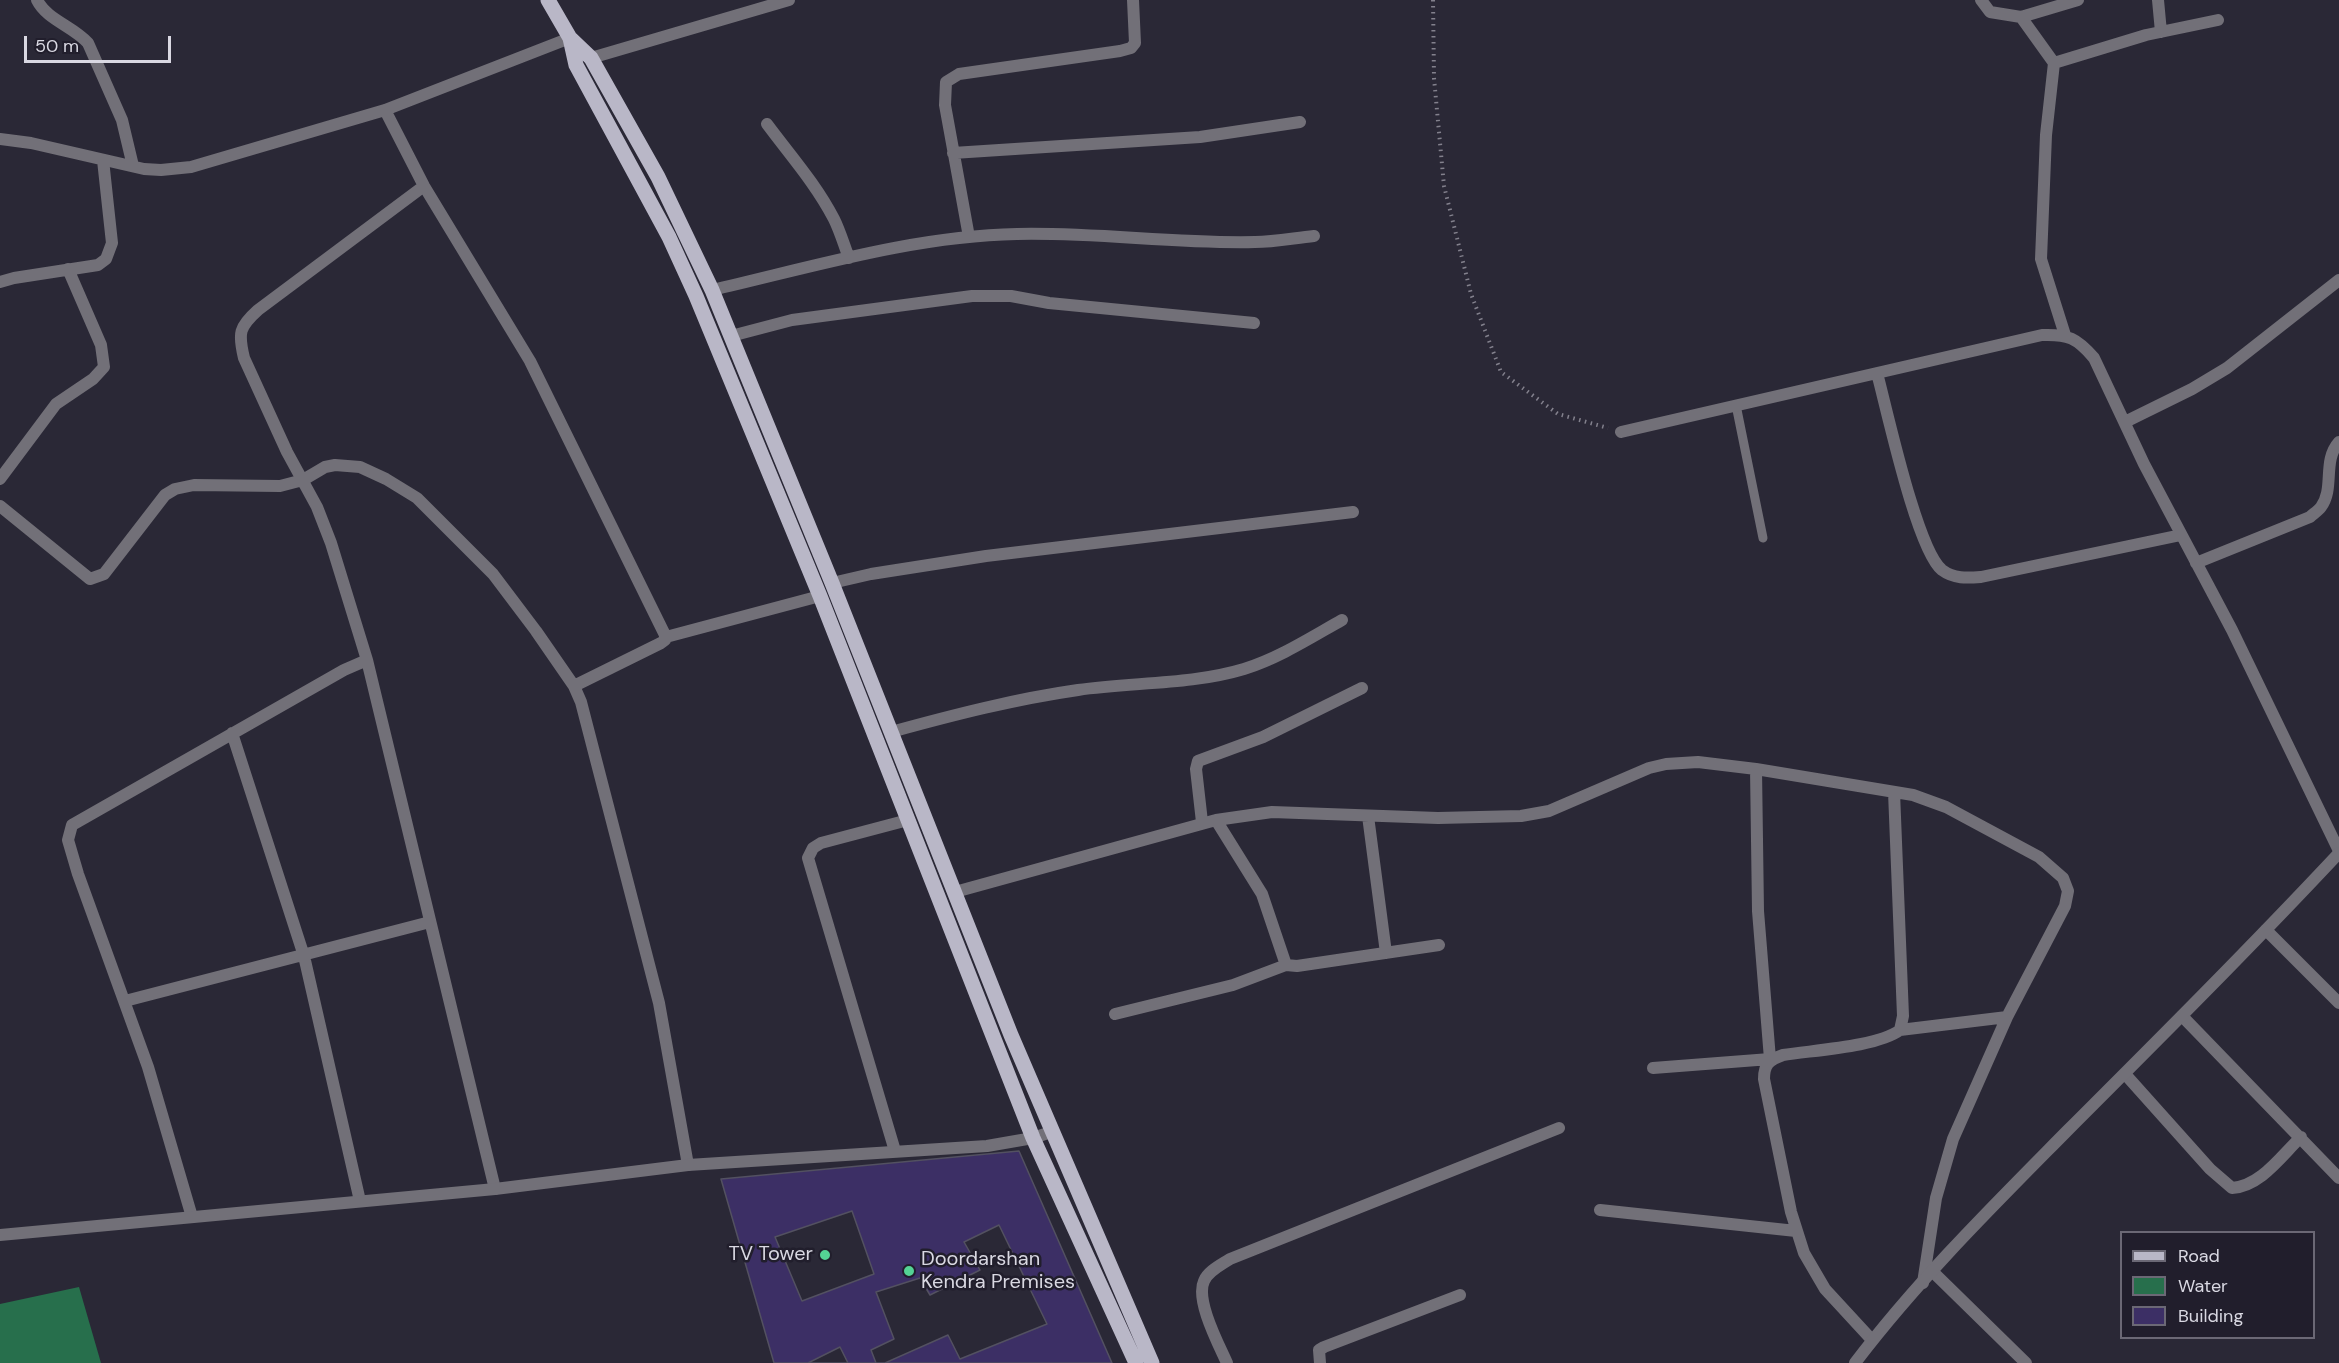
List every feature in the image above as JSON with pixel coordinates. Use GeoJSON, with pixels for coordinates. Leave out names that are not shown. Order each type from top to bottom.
{"type":"FeatureCollection","features":[{"type":"Feature","properties":{"kind":"main road"},"geometry":{"type":"LineString","coordinates":[[548,0],[570,38],[591,58],[658,177],[712,290],[832,583],[1051,1132],[1152,1363]]}},
{"type":"Feature","properties":{"kind":"main road"},"geometry":{"type":"LineString","coordinates":[[570,38],[576,65],[669,237],[820,596],[1033,1138],[1134,1362]]}},
{"type":"Feature","properties":{"kind":"street"},"geometry":{"type":"LineString","coordinates":[[37,0],[46,12],[81,34],[88,43],[122,120],[133,166]]}},
{"type":"Feature","properties":{"kind":"street"},"geometry":{"type":"LineString","coordinates":[[591,58],[789,0]]}},
{"type":"Feature","properties":{"kind":"street"},"geometry":{"type":"LineString","coordinates":[[969,237],[945,105],[946,82],[959,74],[1131,48],[1135,43],[1133,0]]}},
{"type":"Feature","properties":{"kind":"street"},"geometry":{"type":"LineString","coordinates":[[1981,0],[1990,12],[2021,17],[2078,0]]}},
{"type":"Feature","properties":{"kind":"street"},"geometry":{"type":"LineString","coordinates":[[2158,0],[2161,32]]}},
{"type":"Feature","properties":{"kind":"street"},"geometry":{"type":"LineString","coordinates":[[2021,17],[2054,63],[2046,135],[2041,260],[2065,334]]}},
{"type":"Feature","properties":{"kind":"street"},"geometry":{"type":"LineString","coordinates":[[2054,63],[2161,32],[2218,20]]}},
{"type":"Feature","properties":{"kind":"street"},"geometry":{"type":"LineString","coordinates":[[0,139],[31,143],[103,160],[160,170],[191,167],[385,110],[570,38]]}},
{"type":"Feature","properties":{"kind":"street"},"geometry":{"type":"LineString","coordinates":[[385,110],[424,186],[530,361],[666,637]]}},
{"type":"Feature","properties":{"kind":"street"},"geometry":{"type":"LineString","coordinates":[[953,153],[1200,137],[1300,122]]}},
{"type":"Feature","properties":{"kind":"street"},"geometry":{"type":"LineString","coordinates":[[766,124],[826,205],[835,221],[849,258]]}},
{"type":"Feature","properties":{"kind":"street"},"geometry":{"type":"LineString","coordinates":[[0,282],[98,265],[106,259],[112,243],[103,160]]}},
{"type":"Feature","properties":{"kind":"street"},"geometry":{"type":"LineString","coordinates":[[424,186],[304,278],[258,310],[244,323],[240,332],[244,358],[287,452],[317,507],[331,543],[367,660],[495,1189]]}},
{"type":"Feature","properties":{"kind":"street"},"geometry":{"type":"LineString","coordinates":[[712,290],[849,258],[969,237],[1056,234],[1256,242],[1314,236]]}},
{"type":"Feature","properties":{"kind":"street"},"geometry":{"type":"LineString","coordinates":[[0,479],[56,404],[93,380],[104,367],[100,345],[68,269]]}},
{"type":"Feature","properties":{"kind":"street"},"geometry":{"type":"LineString","coordinates":[[2125,422],[2192,389],[2227,368],[2339,280]]}},
{"type":"Feature","properties":{"kind":"street"},"geometry":{"type":"LineString","coordinates":[[731,336],[792,320],[972,296],[1011,297],[1049,303],[1254,323]]}},
{"type":"Feature","properties":{"kind":"street"},"geometry":{"type":"LineString","coordinates":[[1621,432],[2042,335],[2065,334],[2083,346],[2094,358],[2144,464],[2232,630],[2339,852],[2266,930],[1986,1214],[1872,1340],[1855,1363]]}},
{"type":"Feature","properties":{"kind":"street"},"geometry":{"type":"LineString","coordinates":[[1877,373],[1917,522],[1930,553],[1941,570],[1960,579],[1981,577],[2181,535]]}},
{"type":"Feature","properties":{"kind":"street"},"geometry":{"type":"LineString","coordinates":[[2196,562],[2310,517],[2321,507],[2327,486],[2330,458],[2339,442]]}},
{"type":"Feature","properties":{"kind":"street"},"geometry":{"type":"LineString","coordinates":[[0,506],[87,578],[96,579],[113,564],[165,495],[175,489],[194,485],[265,487],[303,480],[325,467],[350,465],[386,479],[417,498],[493,574],[574,686],[588,722],[658,1004],[688,1165]]}},
{"type":"Feature","properties":{"kind":"street"},"geometry":{"type":"LineString","coordinates":[[832,583],[871,574],[986,556],[1353,512]]}},
{"type":"Feature","properties":{"kind":"street"},"geometry":{"type":"LineString","coordinates":[[574,686],[661,644],[666,637],[820,596]]}},
{"type":"Feature","properties":{"kind":"street"},"geometry":{"type":"LineString","coordinates":[[891,732],[1006,703],[1068,692],[1211,676],[1243,669],[1273,658],[1342,620]]}},
{"type":"Feature","properties":{"kind":"street"},"geometry":{"type":"LineString","coordinates":[[192,1217],[158,1100],[125,1001],[78,874],[68,840],[69,831],[72,825],[118,796],[344,670],[367,660]]}},
{"type":"Feature","properties":{"kind":"street"},"geometry":{"type":"LineString","coordinates":[[1202,822],[1196,769],[1198,761],[1263,737],[1362,688]]}},
{"type":"Feature","properties":{"kind":"street"},"geometry":{"type":"LineString","coordinates":[[232,733],[304,956],[360,1201]]}},
{"type":"Feature","properties":{"kind":"street"},"geometry":{"type":"LineString","coordinates":[[955,892],[1202,822],[1272,812],[1438,818],[1521,816],[1549,811],[1649,768],[1666,764],[1698,762],[1756,769],[1913,795],[1946,807],[2039,857],[2063,878],[2068,891],[2065,906],[2007,1017],[1953,1139],[1936,1198],[1923,1283]]}},
{"type":"Feature","properties":{"kind":"street"},"geometry":{"type":"LineString","coordinates":[[1756,769],[1758,911],[1762,984],[1770,1059],[1764,1068],[1764,1079],[1796,1231],[1804,1253],[1825,1289],[1872,1340]]}},
{"type":"Feature","properties":{"kind":"street"},"geometry":{"type":"LineString","coordinates":[[1894,792],[1903,1016],[1900,1030]]}},
{"type":"Feature","properties":{"kind":"street"},"geometry":{"type":"LineString","coordinates":[[1368,816],[1386,953]]}},
{"type":"Feature","properties":{"kind":"street"},"geometry":{"type":"LineString","coordinates":[[895,1151],[808,858],[813,848],[821,843],[908,820]]}},
{"type":"Feature","properties":{"kind":"street"},"geometry":{"type":"LineString","coordinates":[[1216,820],[1262,894],[1286,965]]}},
{"type":"Feature","properties":{"kind":"street"},"geometry":{"type":"LineString","coordinates":[[125,1001],[430,922]]}},
{"type":"Feature","properties":{"kind":"street"},"geometry":{"type":"LineString","coordinates":[[2266,930],[2339,1003]]}},
{"type":"Feature","properties":{"kind":"street"},"geometry":{"type":"LineString","coordinates":[[1115,1014],[1233,985],[1286,965],[1297,966],[1440,945]]}},
{"type":"Feature","properties":{"kind":"street"},"geometry":{"type":"LineString","coordinates":[[2182,1016],[2339,1178]]}},
{"type":"Feature","properties":{"kind":"street"},"geometry":{"type":"LineString","coordinates":[[1653,1068],[1770,1059],[1873,1041],[1891,1036],[1900,1030],[2007,1017]]}},
{"type":"Feature","properties":{"kind":"street"},"geometry":{"type":"LineString","coordinates":[[2125,1074],[2210,1169],[2232,1188],[2253,1183],[2301,1137]]}},
{"type":"Feature","properties":{"kind":"street"},"geometry":{"type":"LineString","coordinates":[[1227,1363],[1211,1327],[1202,1292],[1204,1280],[1211,1272],[1240,1255],[1560,1128]]}},
{"type":"Feature","properties":{"kind":"street"},"geometry":{"type":"LineString","coordinates":[[0,1234],[495,1189],[688,1165],[987,1146],[1033,1138],[1051,1132]]}},
{"type":"Feature","properties":{"kind":"street"},"geometry":{"type":"LineString","coordinates":[[1600,1210],[1796,1231]]}},
{"type":"Feature","properties":{"kind":"street"},"geometry":{"type":"LineString","coordinates":[[1933,1272],[2026,1363]]}},
{"type":"Feature","properties":{"kind":"street"},"geometry":{"type":"LineString","coordinates":[[1320,1363],[1319,1350],[1324,1347],[1460,1295]]}},
{"type":"Feature","properties":{"kind":"lane"},"geometry":{"type":"LineString","coordinates":[[1736,405],[1763,538]]}},
{"type":"Feature","properties":{"kind":"path"},"geometry":{"type":"LineString","coordinates":[[1434,0],[1434,78],[1444,186],[1471,294],[1501,372],[1558,414],[1621,432]]}},
{"type":"Feature","properties":{"kind":"water"},"geometry":{"type":"Polygon","coordinates":[[[79,1287],[101,1363],[0,1363],[0,1304],[79,1287]]]}},
{"type":"Feature","properties":{"kind":"building","name":"Doordarshan Kendra Premises"},"geometry":{"type":"Polygon","coordinates":[[[1019,1151],[1112,1363],[774,1363],[721,1179],[1019,1151]]]}},
{"type":"Feature","properties":{"kind":"building","name":"TV Tower"},"geometry":{"type":"Polygon","coordinates":[[[852,1211],[874,1274],[802,1301],[775,1237],[852,1211]]]}},
{"type":"Feature","properties":{"kind":"building"},"geometry":{"type":"Polygon","coordinates":[[[999,1225],[1047,1324],[960,1359],[948,1335],[885,1363],[876,1363],[871,1350],[894,1339],[876,1292],[920,1278],[930,1295],[980,1270],[964,1242],[999,1225]]]}},
{"type":"Feature","properties":{"kind":"building"},"geometry":{"type":"Polygon","coordinates":[[[840,1347],[848,1363],[808,1363],[840,1347]]]}},
{"type":"Feature","properties":{"kind":"place","name":"TV Tower"},"geometry":{"type":"Point","coordinates":[825,1255]}},
{"type":"Feature","properties":{"kind":"place","name":"Doordarshan Kendra Premises"},"geometry":{"type":"Point","coordinates":[909,1271]}}]}
